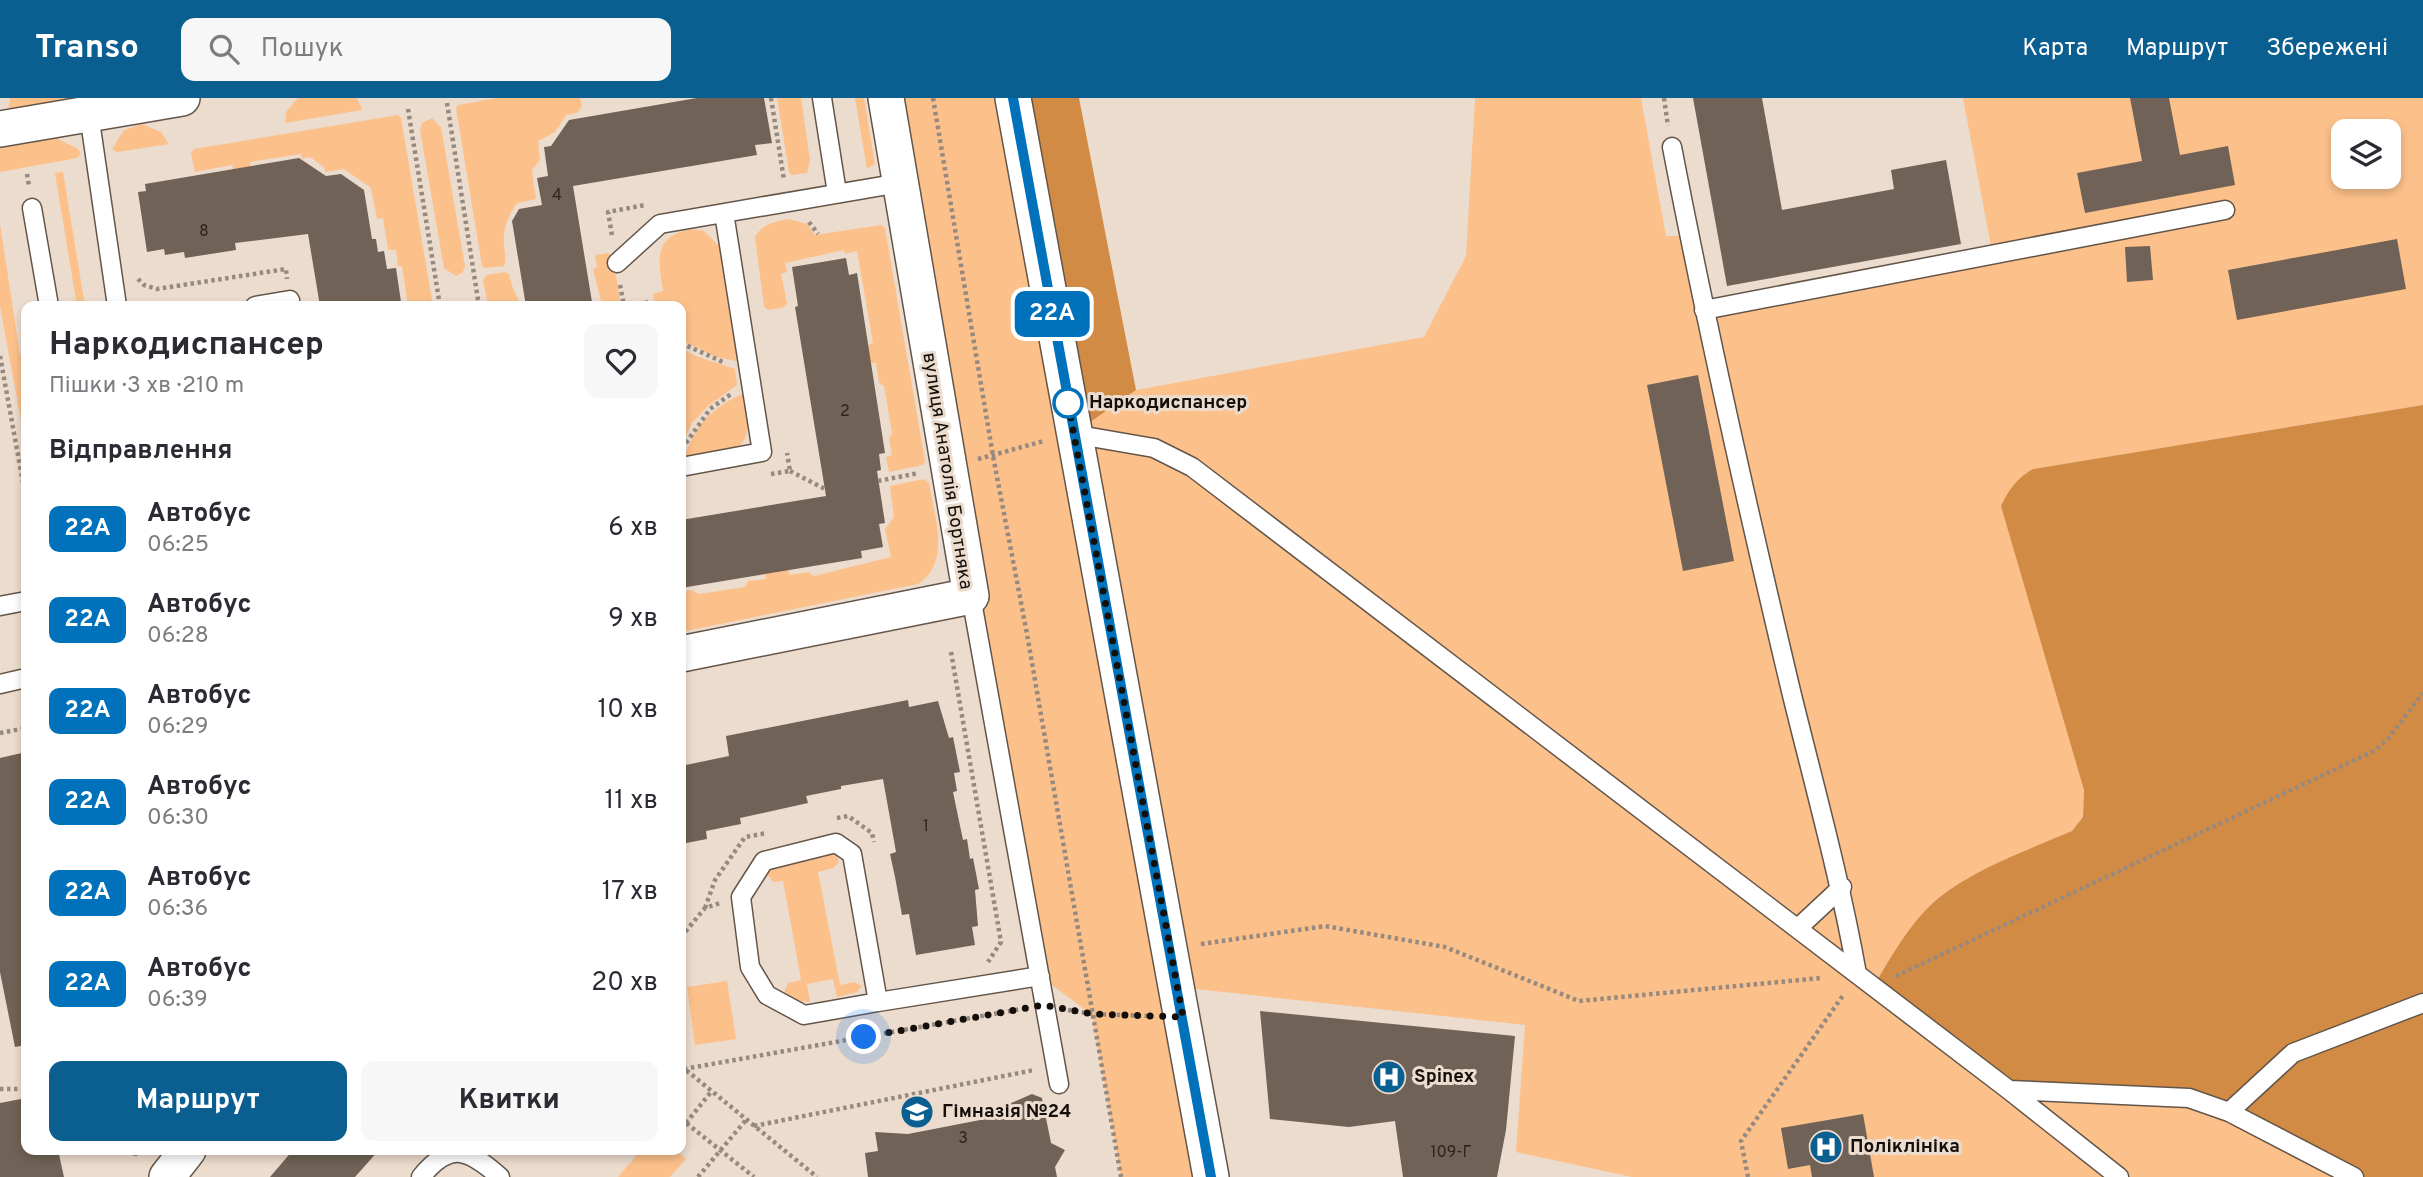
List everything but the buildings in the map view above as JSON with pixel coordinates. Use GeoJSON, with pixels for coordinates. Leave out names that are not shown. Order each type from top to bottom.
{"type":"FeatureCollection","features":[{"type":"Feature","properties":{"kind":"street"},"geometry":{"type":"LineString","coordinates":[[0,129],[182,98]]}},
{"type":"Feature","properties":{"kind":"street","name":"вулиця Анатолія Бортняка"},"geometry":{"type":"LineString","coordinates":[[686,653],[971,596],[886,98]]}},
{"type":"Feature","properties":{"kind":"street"},"geometry":{"type":"LineString","coordinates":[[1013,98],[1211,1177]]}},
{"type":"Feature","properties":{"kind":"street"},"geometry":{"type":"LineString","coordinates":[[167,1177],[184,1155]]}},
{"type":"Feature","properties":{"kind":"lane"},"geometry":{"type":"LineString","coordinates":[[822,98],[837,193]]}},
{"type":"Feature","properties":{"kind":"lane"},"geometry":{"type":"LineString","coordinates":[[89,114],[116,301]]}},
{"type":"Feature","properties":{"kind":"lane"},"geometry":{"type":"LineString","coordinates":[[1672,148],[1704,310],[1791,691],[1842,887],[1857,974]]}},
{"type":"Feature","properties":{"kind":"lane"},"geometry":{"type":"LineString","coordinates":[[617,263],[660,224],[900,183]]}},
{"type":"Feature","properties":{"kind":"lane"},"geometry":{"type":"LineString","coordinates":[[32,208],[48,301]]}},
{"type":"Feature","properties":{"kind":"lane"},"geometry":{"type":"LineString","coordinates":[[1704,310],[2225,210]]}},
{"type":"Feature","properties":{"kind":"lane"},"geometry":{"type":"LineString","coordinates":[[686,466],[762,452],[724,213]]}},
{"type":"Feature","properties":{"kind":"lane"},"geometry":{"type":"LineString","coordinates":[[284,301],[290,300]]}},
{"type":"Feature","properties":{"kind":"lane"},"geometry":{"type":"LineString","coordinates":[[1073,434],[1154,448],[1192,467],[1874,986],[2119,1177]]}},
{"type":"Feature","properties":{"kind":"lane"},"geometry":{"type":"LineString","coordinates":[[971,596],[1059,1084]]}},
{"type":"Feature","properties":{"kind":"lane"},"geometry":{"type":"LineString","coordinates":[[0,606],[21,602]]}},
{"type":"Feature","properties":{"kind":"lane"},"geometry":{"type":"LineString","coordinates":[[0,684],[21,679]]}},
{"type":"Feature","properties":{"kind":"lane"},"geometry":{"type":"LineString","coordinates":[[878,1002],[852,854],[836,843],[764,861],[741,897],[750,967],[767,995],[804,1015],[1040,976]]}},
{"type":"Feature","properties":{"kind":"lane"},"geometry":{"type":"LineString","coordinates":[[1798,928],[1842,887]]}},
{"type":"Feature","properties":{"kind":"lane"},"geometry":{"type":"LineString","coordinates":[[2229,1112],[2293,1053],[2423,1003]]}},
{"type":"Feature","properties":{"kind":"lane"},"geometry":{"type":"LineString","coordinates":[[2009,1090],[2166,1094],[2208,1103],[2354,1177]]}},
{"type":"Feature","properties":{"kind":"lane"},"geometry":{"type":"LineString","coordinates":[[421,1177],[433,1162],[453,1155]]}},
{"type":"Feature","properties":{"kind":"lane"},"geometry":{"type":"LineString","coordinates":[[472,1155],[500,1177]]}},
{"type":"Feature","properties":{"kind":"path"},"geometry":{"type":"LineString","coordinates":[[933,98],[1121,1177]]}},
{"type":"Feature","properties":{"kind":"path"},"geometry":{"type":"LineString","coordinates":[[447,103],[478,301]]}},
{"type":"Feature","properties":{"kind":"path"},"geometry":{"type":"LineString","coordinates":[[408,110],[439,301]]}},
{"type":"Feature","properties":{"kind":"path"},"geometry":{"type":"LineString","coordinates":[[133,273],[144,285],[157,289],[286,269],[290,300]]}},
{"type":"Feature","properties":{"kind":"path"},"geometry":{"type":"LineString","coordinates":[[686,346],[715,360],[737,366]]}},
{"type":"Feature","properties":{"kind":"path"},"geometry":{"type":"LineString","coordinates":[[0,356],[21,472]]}},
{"type":"Feature","properties":{"kind":"path"},"geometry":{"type":"LineString","coordinates":[[686,444],[695,425],[710,409],[741,389]]}},
{"type":"Feature","properties":{"kind":"path"},"geometry":{"type":"LineString","coordinates":[[790,471],[825,489]]}},
{"type":"Feature","properties":{"kind":"path"},"geometry":{"type":"LineString","coordinates":[[951,652],[1001,942],[986,964],[978,965]]}},
{"type":"Feature","properties":{"kind":"path"},"geometry":{"type":"LineString","coordinates":[[1874,986],[2374,751],[2387,740],[2423,693]]}},
{"type":"Feature","properties":{"kind":"path"},"geometry":{"type":"LineString","coordinates":[[0,733],[21,729]]}},
{"type":"Feature","properties":{"kind":"path"},"geometry":{"type":"LineString","coordinates":[[835,818],[848,816],[872,832],[874,846]]}},
{"type":"Feature","properties":{"kind":"path"},"geometry":{"type":"LineString","coordinates":[[686,931],[705,908],[715,880],[745,838],[771,832]]}},
{"type":"Feature","properties":{"kind":"path"},"geometry":{"type":"LineString","coordinates":[[705,908],[741,897]]}},
{"type":"Feature","properties":{"kind":"path"},"geometry":{"type":"LineString","coordinates":[[1195,944],[1325,926],[1445,947],[1579,1001],[1828,977]]}},
{"type":"Feature","properties":{"kind":"path"},"geometry":{"type":"LineString","coordinates":[[1748,1177],[1741,1141],[1857,974]]}},
{"type":"Feature","properties":{"kind":"path"},"geometry":{"type":"LineString","coordinates":[[686,1067],[1044,1005],[1092,1014],[1183,1017]]}},
{"type":"Feature","properties":{"kind":"path"},"geometry":{"type":"LineString","coordinates":[[754,1126],[1056,1066]]}},
{"type":"Feature","properties":{"kind":"path"},"geometry":{"type":"LineString","coordinates":[[686,1071],[817,1177]]}},
{"type":"Feature","properties":{"kind":"path"},"geometry":{"type":"LineString","coordinates":[[0,1088],[21,1088]]}},
{"type":"Feature","properties":{"kind":"path"},"geometry":{"type":"LineString","coordinates":[[686,1118],[711,1092]]}},
{"type":"Feature","properties":{"kind":"path"},"geometry":{"type":"LineString","coordinates":[[698,1177],[746,1120]]}},
{"type":"Feature","properties":{"kind":"path"},"geometry":{"type":"LineString","coordinates":[[686,1123],[754,1177]]}},
{"type":"Feature","properties":{"kind":"shaded area"},"geometry":{"type":"Polygon","coordinates":[[[10,98],[89,98],[8,111],[10,98]]]}},
{"type":"Feature","properties":{"kind":"shaded area"},"geometry":{"type":"Polygon","coordinates":[[[298,98],[357,98],[362,110],[285,123],[286,112],[298,98]]]}},
{"type":"Feature","properties":{"kind":"shaded area"},"geometry":{"type":"Polygon","coordinates":[[[497,98],[580,98],[582,106],[577,113],[566,115],[555,132],[538,141],[540,160],[532,170],[536,199],[517,203],[510,215],[504,235],[504,266],[485,268],[482,266],[456,108],[458,105],[497,98]]]}},
{"type":"Feature","properties":{"kind":"shaded area"},"geometry":{"type":"Polygon","coordinates":[[[777,98],[801,98],[810,160],[807,173],[792,175],[789,172],[777,98]]]}},
{"type":"Feature","properties":{"kind":"shaded area"},"geometry":{"type":"Polygon","coordinates":[[[855,98],[864,98],[875,164],[867,169],[855,98]]]}},
{"type":"Feature","properties":{"kind":"shaded area"},"geometry":{"type":"Polygon","coordinates":[[[886,98],[1013,98],[1074,433],[1136,390],[1424,337],[1466,256],[1475,98],[1641,98],[1666,236],[1689,236],[1703,310],[1993,257],[1963,98],[2423,98],[2423,405],[2033,469],[2084,790],[2083,817],[2072,831],[1968,878],[1939,897],[2189,1098],[2354,1177],[1632,1177],[1516,1152],[1525,1025],[1177,987],[1209,1177],[1121,1177],[1092,1015],[1040,976],[886,98]]]}},
{"type":"Feature","properties":{"kind":"shaded area"},"geometry":{"type":"Polygon","coordinates":[[[1013,98],[1079,98],[1136,390],[1073,434],[1013,98]]]}},
{"type":"Feature","properties":{"kind":"shaded area"},"geometry":{"type":"Polygon","coordinates":[[[398,115],[401,118],[432,301],[407,301],[402,266],[398,266],[396,250],[388,250],[383,218],[377,219],[371,188],[344,169],[325,172],[324,167],[310,157],[302,159],[301,154],[250,162],[251,168],[234,171],[232,165],[195,172],[191,153],[194,149],[398,115]]]}},
{"type":"Feature","properties":{"kind":"shaded area"},"geometry":{"type":"Polygon","coordinates":[[[432,118],[441,127],[465,266],[463,272],[456,276],[444,268],[420,130],[422,123],[432,118]]]}},
{"type":"Feature","properties":{"kind":"shaded area"},"geometry":{"type":"Polygon","coordinates":[[[142,124],[161,132],[169,144],[117,152],[112,149],[124,130],[142,124]]]}},
{"type":"Feature","properties":{"kind":"shaded area"},"geometry":{"type":"Polygon","coordinates":[[[54,137],[78,149],[81,154],[77,158],[0,172],[0,147],[54,137]]]}},
{"type":"Feature","properties":{"kind":"shaded area"},"geometry":{"type":"Polygon","coordinates":[[[63,172],[84,301],[76,301],[55,173],[63,172]]]}},
{"type":"Feature","properties":{"kind":"shaded area"},"geometry":{"type":"Polygon","coordinates":[[[789,219],[807,224],[815,235],[881,225],[885,228],[925,461],[923,465],[889,472],[886,457],[892,455],[889,438],[892,433],[884,386],[879,383],[876,363],[869,363],[866,346],[873,343],[857,251],[845,254],[844,250],[785,263],[787,272],[781,274],[787,303],[784,307],[769,310],[764,307],[755,237],[765,226],[789,219]]]}},
{"type":"Feature","properties":{"kind":"shaded area"},"geometry":{"type":"Polygon","coordinates":[[[0,224],[21,355],[21,421],[0,306],[0,224]]]}},
{"type":"Feature","properties":{"kind":"shaded area"},"geometry":{"type":"Polygon","coordinates":[[[692,229],[704,231],[720,247],[741,362],[716,357],[686,342],[686,301],[654,301],[653,294],[663,291],[661,251],[664,243],[679,232],[692,229]]]}},
{"type":"Feature","properties":{"kind":"shaded area"},"geometry":{"type":"Polygon","coordinates":[[[608,253],[613,257],[620,301],[601,301],[593,269],[597,267],[595,255],[608,253]]]}},
{"type":"Feature","properties":{"kind":"shaded area"},"geometry":{"type":"Polygon","coordinates":[[[505,272],[509,274],[518,301],[487,301],[483,280],[487,275],[505,272]]]}},
{"type":"Feature","properties":{"kind":"shaded area"},"geometry":{"type":"Polygon","coordinates":[[[686,351],[735,369],[737,385],[708,406],[692,423],[686,436],[686,351]]]}},
{"type":"Feature","properties":{"kind":"shaded area"},"geometry":{"type":"Polygon","coordinates":[[[745,393],[745,439],[731,450],[686,459],[688,447],[706,418],[745,393]]]}},
{"type":"Feature","properties":{"kind":"shaded area"},"geometry":{"type":"Polygon","coordinates":[[[2423,405],[2423,1177],[2354,1177],[2208,1103],[2009,1090],[1874,986],[1912,926],[1941,896],[1988,868],[2072,831],[2083,817],[2084,790],[2001,506],[2007,494],[2018,480],[2033,469],[2423,405]]]}},
{"type":"Feature","properties":{"kind":"shaded area"},"geometry":{"type":"Polygon","coordinates":[[[924,479],[929,483],[938,551],[935,563],[918,584],[686,631],[686,591],[699,594],[745,587],[748,581],[766,579],[765,571],[788,568],[789,575],[808,572],[814,576],[891,557],[885,529],[894,517],[890,486],[924,479]]]}},
{"type":"Feature","properties":{"kind":"shaded area"},"geometry":{"type":"Polygon","coordinates":[[[831,853],[837,856],[839,862],[833,868],[818,872],[840,985],[854,982],[862,986],[857,992],[837,997],[833,979],[807,984],[810,1002],[796,1000],[784,993],[788,983],[801,980],[783,881],[773,882],[767,874],[775,865],[831,853]]]}},
{"type":"Feature","properties":{"kind":"shaded area"},"geometry":{"type":"Polygon","coordinates":[[[727,981],[736,1039],[695,1045],[687,987],[727,981]]]}},
{"type":"Feature","properties":{"kind":"shaded area"},"geometry":{"type":"Polygon","coordinates":[[[637,1155],[681,1155],[686,1159],[670,1177],[618,1177],[637,1155]]]}},
{"type":"Feature","properties":{"kind":"bus line","name":"22А"},"geometry":{"type":"LineString","coordinates":[[1013,98],[1211,1177]]}},
{"type":"Feature","properties":{"kind":"place","name":"Наркодиспансер"},"geometry":{"type":"Point","coordinates":[1068,403]}},
{"type":"Feature","properties":{"kind":"place","name":"Spinex"},"geometry":{"type":"Point","coordinates":[1389,1077]}},
{"type":"Feature","properties":{"kind":"place","name":"Гімназія №24"},"geometry":{"type":"Point","coordinates":[917,1112]}},
{"type":"Feature","properties":{"kind":"place","name":"Поліклініка"},"geometry":{"type":"Point","coordinates":[1826,1147]}},
{"type":"Feature","properties":{"kind":"route"},"geometry":{"type":"LineString","coordinates":[[864,1037],[1044,1005],[1092,1014],[1183,1017],[1068,403]]}}]}
